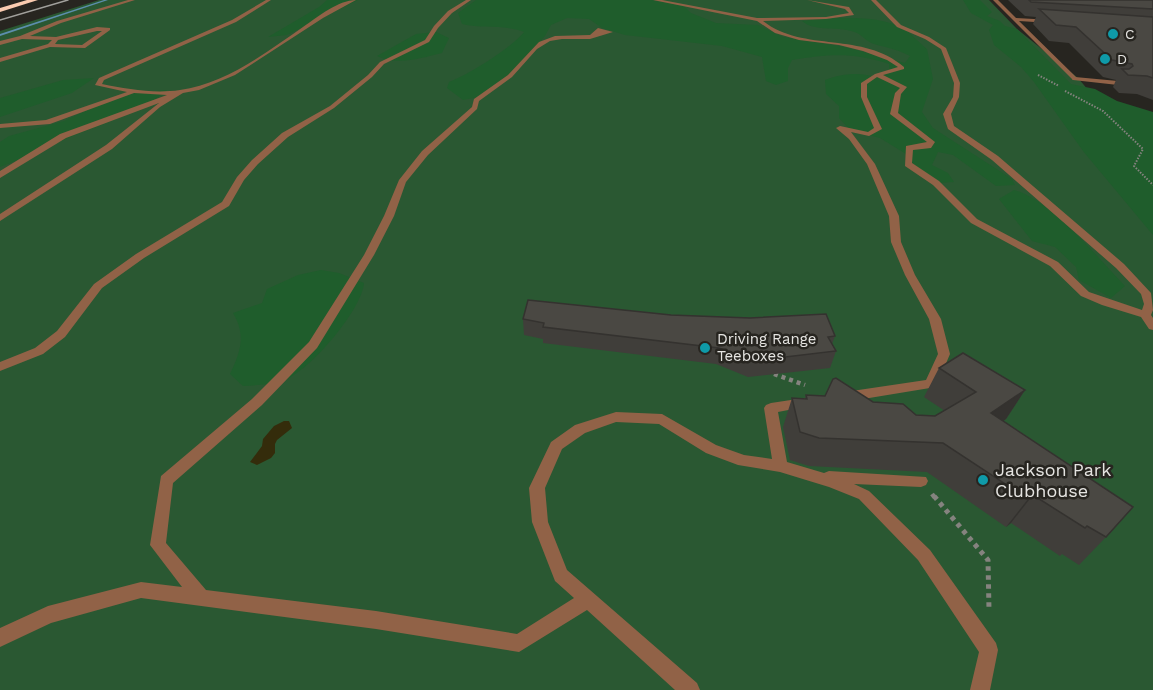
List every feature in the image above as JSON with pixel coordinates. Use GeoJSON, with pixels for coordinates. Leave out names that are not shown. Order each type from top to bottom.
{"type":"FeatureCollection","features":[{"type":"Feature","properties":{"kind":"highway"},"geometry":{"type":"LineString","coordinates":[[0,3],[9,0]]}},
{"type":"Feature","properties":{"kind":"highway"},"geometry":{"type":"LineString","coordinates":[[0,10],[35,0]]}},
{"type":"Feature","properties":{"kind":"street"},"geometry":{"type":"LineString","coordinates":[[0,42],[22,37],[59,22],[133,0]]}},
{"type":"Feature","properties":{"kind":"street"},"geometry":{"type":"LineString","coordinates":[[181,92],[139,91],[98,86],[101,79],[234,21],[269,0]]}},
{"type":"Feature","properties":{"kind":"street"},"geometry":{"type":"LineString","coordinates":[[0,175],[63,136],[214,82],[281,46],[317,20],[354,0]]}},
{"type":"Feature","properties":{"kind":"street"},"geometry":{"type":"LineString","coordinates":[[0,367],[39,351],[61,334],[98,286],[140,256],[226,204],[240,179],[285,135],[332,107],[370,76],[382,63],[427,41],[450,12],[469,0]]}},
{"type":"Feature","properties":{"kind":"street"},"geometry":{"type":"LineString","coordinates":[[655,0],[757,20],[826,18],[852,14],[847,8],[809,0]]}},
{"type":"Feature","properties":{"kind":"street"},"geometry":{"type":"LineString","coordinates":[[873,0],[899,26],[943,48],[957,82],[956,97],[947,114],[951,127],[995,158],[1120,266],[1146,293],[1150,304],[1145,315]]}},
{"type":"Feature","properties":{"kind":"street"},"geometry":{"type":"LineString","coordinates":[[995,0],[1075,79],[1118,83]]}},
{"type":"Feature","properties":{"kind":"street"},"geometry":{"type":"LineString","coordinates":[[1015,19],[1061,22]]}},
{"type":"Feature","properties":{"kind":"street"},"geometry":{"type":"LineString","coordinates":[[757,20],[764,26],[786,35],[864,49],[896,61],[902,68],[878,75],[864,83],[864,97],[878,129],[869,134],[840,128],[852,137],[871,164],[894,216],[897,242],[910,274],[935,319],[944,354],[931,384],[771,408],[780,466]]}},
{"type":"Feature","properties":{"kind":"street"},"geometry":{"type":"LineString","coordinates":[[0,60],[50,45],[83,47],[94,42],[108,29],[97,29],[56,39],[22,37]]}},
{"type":"Feature","properties":{"kind":"street"},"geometry":{"type":"LineString","coordinates":[[200,596],[158,545],[166,480],[257,402],[313,345],[369,255],[389,216],[402,182],[425,153],[475,108],[476,100],[510,76],[532,50],[553,38],[590,36]]}},
{"type":"Feature","properties":{"kind":"street"},"geometry":{"type":"LineString","coordinates":[[50,45],[56,39]]}},
{"type":"Feature","properties":{"kind":"street"},"geometry":{"type":"LineString","coordinates":[[878,75],[904,87],[898,93],[894,114],[931,142],[928,146],[909,148],[909,164],[936,183],[974,221],[1054,264],[1085,294],[1145,315],[1153,326]]}},
{"type":"Feature","properties":{"kind":"street"},"geometry":{"type":"LineString","coordinates":[[0,126],[47,122],[112,98],[139,91]]}},
{"type":"Feature","properties":{"kind":"street"},"geometry":{"type":"LineString","coordinates":[[0,218],[110,147],[158,106],[181,92]]}},
{"type":"Feature","properties":{"kind":"street"},"geometry":{"type":"LineString","coordinates":[[690,690],[561,575],[540,522],[537,488],[556,446],[580,429],[616,417],[662,419],[711,449],[743,461],[780,466],[833,482],[864,495],[924,555],[989,650],[980,690]]}},
{"type":"Feature","properties":{"kind":"street"},"geometry":{"type":"LineString","coordinates":[[813,476],[921,481]]}},
{"type":"Feature","properties":{"kind":"street"},"geometry":{"type":"LineString","coordinates":[[0,639],[48,615],[141,590],[376,620],[519,643],[587,600]]}},
{"type":"Feature","properties":{"kind":"path"},"geometry":{"type":"LineString","coordinates":[[1047,75],[1038,75],[1055,83],[1072,97],[1086,101],[1112,119],[1143,149],[1134,166],[1153,185]]}},
{"type":"Feature","properties":{"kind":"path"},"geometry":{"type":"LineString","coordinates":[[921,481],[988,560],[989,650]]}},
{"type":"Feature","properties":{"kind":"green space"},"geometry":{"type":"Polygon","coordinates":[[[99,0],[989,0],[1017,29],[1078,78],[1153,167],[1153,690],[0,690],[0,31],[99,0]]]}},
{"type":"Feature","properties":{"kind":"green space"},"geometry":{"type":"Polygon","coordinates":[[[327,0],[358,0],[287,35],[268,37],[319,7],[327,0]]]}},
{"type":"Feature","properties":{"kind":"green space"},"geometry":{"type":"Polygon","coordinates":[[[476,0],[651,0],[684,6],[691,13],[716,23],[758,25],[783,37],[845,47],[905,63],[910,56],[872,43],[857,33],[843,29],[814,27],[802,21],[853,18],[892,24],[905,29],[927,49],[933,79],[922,112],[933,128],[1012,179],[1015,185],[996,186],[953,155],[938,152],[932,165],[948,173],[954,182],[936,183],[919,173],[906,154],[880,138],[850,130],[839,118],[839,106],[826,94],[825,80],[852,74],[879,78],[889,72],[889,64],[864,57],[829,55],[792,60],[788,68],[788,81],[776,85],[766,81],[762,57],[722,46],[625,35],[602,28],[589,19],[567,18],[551,25],[545,36],[503,82],[484,96],[463,100],[447,88],[449,82],[489,60],[524,32],[509,28],[462,24],[458,13],[476,0]]]}},
{"type":"Feature","properties":{"kind":"green space"},"geometry":{"type":"Polygon","coordinates":[[[963,0],[980,0],[992,12],[987,16],[1000,21],[1005,26],[1017,29],[1071,84],[1095,89],[1117,101],[1153,112],[1153,235],[1083,151],[1034,82],[1021,67],[994,45],[989,30],[993,25],[971,13],[963,0]]]}},
{"type":"Feature","properties":{"kind":"green space"},"geometry":{"type":"Polygon","coordinates":[[[436,32],[449,38],[442,53],[401,61],[377,56],[416,34],[436,32]]]}},
{"type":"Feature","properties":{"kind":"green space"},"geometry":{"type":"Polygon","coordinates":[[[94,78],[72,93],[0,117],[0,98],[63,80],[94,78]]]}},
{"type":"Feature","properties":{"kind":"green space"},"geometry":{"type":"Polygon","coordinates":[[[167,90],[144,106],[119,118],[0,167],[0,142],[9,136],[64,121],[107,101],[135,93],[167,90]]]}},
{"type":"Feature","properties":{"kind":"green space"},"geometry":{"type":"Polygon","coordinates":[[[1014,190],[1043,205],[1058,217],[1125,286],[1111,298],[1079,280],[1076,267],[1055,247],[1032,241],[999,199],[1014,190]]]}},
{"type":"Feature","properties":{"kind":"green space"},"geometry":{"type":"Polygon","coordinates":[[[321,270],[339,273],[364,283],[361,295],[344,324],[318,355],[291,377],[275,383],[243,386],[230,374],[237,358],[241,336],[233,313],[262,303],[267,289],[298,275],[321,270]]]}},
{"type":"Feature","properties":{"kind":"sand"},"geometry":{"type":"Polygon","coordinates":[[[289,421],[292,428],[277,440],[275,453],[271,458],[257,465],[250,462],[262,446],[263,439],[274,426],[289,421]]]}},
{"type":"Feature","properties":{"kind":"building"},"geometry":{"type":"Polygon","coordinates":[[[1029,0],[1153,0],[1153,9],[1031,2],[1029,0]]]}},
{"type":"Feature","properties":{"kind":"building"},"geometry":{"type":"Polygon","coordinates":[[[1039,9],[1153,17],[1153,78],[1128,75],[1122,69],[1129,69],[1133,66],[1132,64],[1112,60],[1076,27],[1056,25],[1039,9]]]}},
{"type":"Feature","properties":{"kind":"building"},"geometry":{"type":"Polygon","coordinates":[[[528,300],[671,315],[750,318],[826,314],[835,336],[828,337],[836,351],[752,361],[719,348],[543,327],[544,323],[523,319],[528,300]]]}},
{"type":"Feature","properties":{"kind":"building"},"geometry":{"type":"Polygon","coordinates":[[[963,353],[1025,390],[991,413],[1133,507],[1106,537],[1087,526],[1085,528],[1033,495],[1028,499],[943,443],[819,438],[800,432],[792,398],[807,399],[806,395],[825,396],[833,379],[836,378],[873,402],[903,404],[916,415],[935,416],[976,392],[939,368],[963,353]]]}},
{"type":"Feature","properties":{"kind":"waterway"},"geometry":{"type":"LineString","coordinates":[[0,35],[107,0]]}},
{"type":"Feature","properties":{"kind":"tram line"},"geometry":{"type":"LineString","coordinates":[[0,20],[68,0]]}},
{"type":"Feature","properties":{"kind":"place","name":"C"},"geometry":{"type":"Point","coordinates":[1113,34]}},
{"type":"Feature","properties":{"kind":"place","name":"D"},"geometry":{"type":"Point","coordinates":[1105,59]}},
{"type":"Feature","properties":{"kind":"place","name":"Driving Range Teeboxes"},"geometry":{"type":"Point","coordinates":[705,348]}},
{"type":"Feature","properties":{"kind":"place","name":"Jackson Park Clubhouse"},"geometry":{"type":"Point","coordinates":[983,480]}}]}
